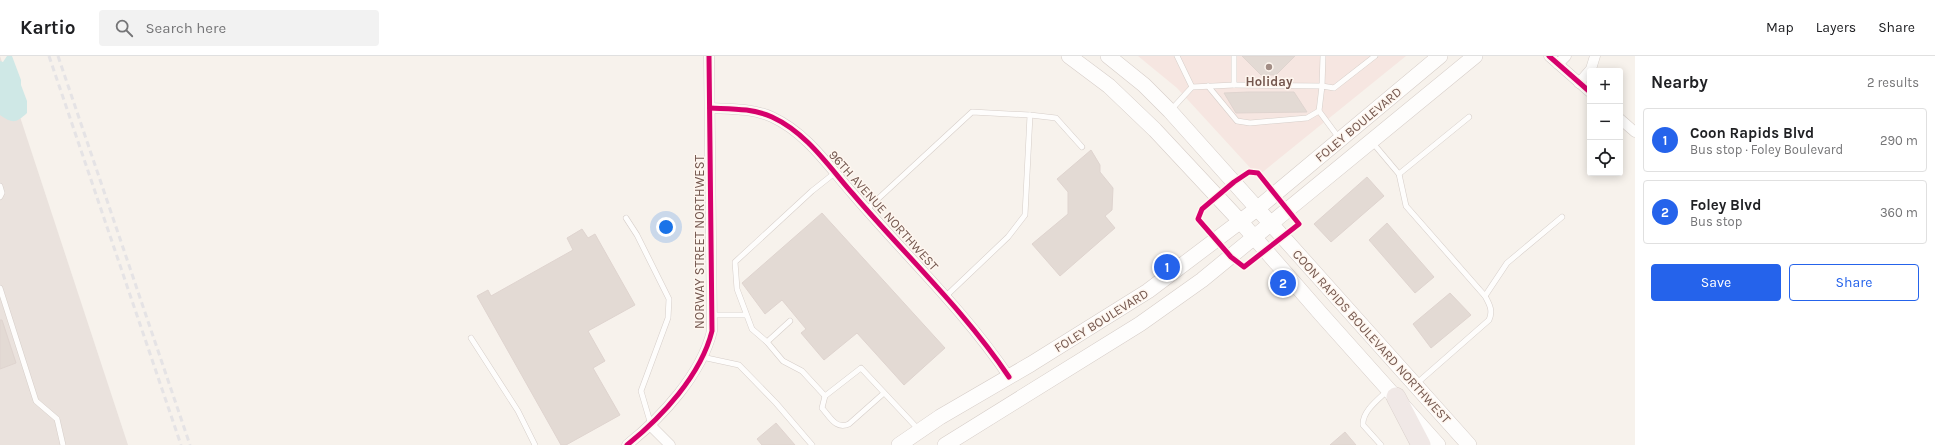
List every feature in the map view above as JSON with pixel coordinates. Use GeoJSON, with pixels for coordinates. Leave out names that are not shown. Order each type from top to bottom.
{"type":"FeatureCollection","features":[{"type":"Feature","properties":{"kind":"highway"},"geometry":{"type":"LineString","coordinates":[[1392,393],[1421,445]]}},
{"type":"Feature","properties":{"kind":"main road","name":"COON RAPIDS BOULEVARD NORTHWEST"},"geometry":{"type":"LineString","coordinates":[[1069,56],[1108,86],[1142,116],[1240,221],[1438,445]]}},
{"type":"Feature","properties":{"kind":"main road","name":"COON RAPIDS BOULEVARD NORTHWEST"},"geometry":{"type":"LineString","coordinates":[[1108,56],[1144,85],[1170,111],[1469,445]]}},
{"type":"Feature","properties":{"kind":"main road","name":"FOLEY BOULEVARD"},"geometry":{"type":"LineString","coordinates":[[899,445],[940,417],[1031,364],[1148,291],[1258,208],[1440,56]]}},
{"type":"Feature","properties":{"kind":"main road","name":"FOLEY BOULEVARD"},"geometry":{"type":"LineString","coordinates":[[945,445],[1140,324],[1202,280],[1475,56]]}},
{"type":"Feature","properties":{"kind":"street","name":"NORWAY STREET NORTHWEST"},"geometry":{"type":"LineString","coordinates":[[627,445],[651,426],[685,385],[702,357],[712,331],[709,56]]}},
{"type":"Feature","properties":{"kind":"street"},"geometry":{"type":"LineString","coordinates":[[1549,56],[1587,90]]}},
{"type":"Feature","properties":{"kind":"street"},"geometry":{"type":"LineString","coordinates":[[1558,64],[1566,56]]}},
{"type":"Feature","properties":{"kind":"street"},"geometry":{"type":"LineString","coordinates":[[1579,83],[1591,69],[1595,56]]}},
{"type":"Feature","properties":{"kind":"street","name":"96TH AVENUE NORTHWEST"},"geometry":{"type":"LineString","coordinates":[[710,108],[740,109],[773,117],[803,138],[836,172],[867,209],[946,296],[984,341],[1009,377]]}},
{"type":"Feature","properties":{"kind":"street"},"geometry":{"type":"LineString","coordinates":[[1623,122],[1635,132]]}},
{"type":"Feature","properties":{"kind":"street"},"geometry":{"type":"LineString","coordinates":[[651,426],[670,445]]}},
{"type":"Feature","properties":{"kind":"lane"},"geometry":{"type":"LineString","coordinates":[[1177,56],[1192,87]]}},
{"type":"Feature","properties":{"kind":"lane"},"geometry":{"type":"LineString","coordinates":[[1234,56],[1234,85]]}},
{"type":"Feature","properties":{"kind":"lane"},"geometry":{"type":"LineString","coordinates":[[1324,56],[1319,111],[1340,139]]}},
{"type":"Feature","properties":{"kind":"lane"},"geometry":{"type":"LineString","coordinates":[[1170,111],[1192,87],[1302,84],[1334,88],[1375,56]]}},
{"type":"Feature","properties":{"kind":"lane"},"geometry":{"type":"LineString","coordinates":[[1208,86],[1237,121],[1250,123],[1307,118],[1319,111]]}},
{"type":"Feature","properties":{"kind":"lane"},"geometry":{"type":"LineString","coordinates":[[867,209],[972,112],[1056,118],[1082,147]]}},
{"type":"Feature","properties":{"kind":"lane"},"geometry":{"type":"LineString","coordinates":[[946,296],[1008,237],[1025,215],[1030,115]]}},
{"type":"Feature","properties":{"kind":"lane"},"geometry":{"type":"LineString","coordinates":[[1399,174],[1469,117]]}},
{"type":"Feature","properties":{"kind":"lane"},"geometry":{"type":"LineString","coordinates":[[1372,142],[1399,174],[1406,206],[1485,296],[1490,304],[1492,313],[1489,320],[1416,384]]}},
{"type":"Feature","properties":{"kind":"lane"},"geometry":{"type":"LineString","coordinates":[[825,396],[802,371],[784,361],[767,342],[752,329],[736,289],[736,262],[812,191],[836,172]]}},
{"type":"Feature","properties":{"kind":"lane"},"geometry":{"type":"LineString","coordinates":[[0,186],[2,193],[0,197]]}},
{"type":"Feature","properties":{"kind":"lane"},"geometry":{"type":"LineString","coordinates":[[1485,296],[1507,263],[1562,217]]}},
{"type":"Feature","properties":{"kind":"lane"},"geometry":{"type":"LineString","coordinates":[[626,218],[637,235],[669,299],[668,318],[641,391],[651,426]]}},
{"type":"Feature","properties":{"kind":"lane"},"geometry":{"type":"LineString","coordinates":[[0,288],[36,401],[57,419],[62,445]]}},
{"type":"Feature","properties":{"kind":"lane"},"geometry":{"type":"LineString","coordinates":[[712,315],[746,315]]}},
{"type":"Feature","properties":{"kind":"lane"},"geometry":{"type":"LineString","coordinates":[[767,342],[790,321]]}},
{"type":"Feature","properties":{"kind":"lane"},"geometry":{"type":"LineString","coordinates":[[471,338],[518,411],[535,445]]}},
{"type":"Feature","properties":{"kind":"lane"},"geometry":{"type":"LineString","coordinates":[[702,357],[739,365],[776,403],[812,445]]}},
{"type":"Feature","properties":{"kind":"lane"},"geometry":{"type":"LineString","coordinates":[[884,394],[849,424],[844,426],[839,426],[835,423],[822,408],[825,396],[861,368],[920,431]]}},
{"type":"Feature","properties":{"kind":"lane"},"geometry":{"type":"LineString","coordinates":[[1381,445],[1363,425],[1363,421],[1365,414],[1392,393]]}},
{"type":"Feature","properties":{"kind":"shaded area"},"geometry":{"type":"Polygon","coordinates":[[[0,56],[128,445],[0,445],[0,56]]]}},
{"type":"Feature","properties":{"kind":"shaded area"},"geometry":{"type":"Polygon","coordinates":[[[1138,56],[1406,56],[1259,175],[1262,172],[1254,172],[1177,88],[1138,56]]]}},
{"type":"Feature","properties":{"kind":"water"},"geometry":{"type":"Polygon","coordinates":[[[7,56],[12,56],[27,101],[27,113],[20,119],[14,121],[8,120],[0,115],[0,61],[3,62],[7,56]]]}},
{"type":"Feature","properties":{"kind":"building","name":"Holiday"},"geometry":{"type":"Polygon","coordinates":[[[1242,56],[1295,56],[1276,75],[1261,75],[1242,56]]]}},
{"type":"Feature","properties":{"kind":"building","name":"Holiday"},"geometry":{"type":"Polygon","coordinates":[[[1294,92],[1307,112],[1236,113],[1224,93],[1294,92]]]}},
{"type":"Feature","properties":{"kind":"building"},"geometry":{"type":"Polygon","coordinates":[[[1091,150],[1100,165],[1100,172],[1113,188],[1112,210],[1105,216],[1115,228],[1060,276],[1032,244],[1068,214],[1068,192],[1057,179],[1091,150]]]}},
{"type":"Feature","properties":{"kind":"building"},"geometry":{"type":"Polygon","coordinates":[[[1367,177],[1384,196],[1331,242],[1314,224],[1367,177]]]}},
{"type":"Feature","properties":{"kind":"building"},"geometry":{"type":"Polygon","coordinates":[[[822,213],[945,348],[904,385],[857,333],[824,360],[801,333],[806,329],[782,300],[765,314],[742,283],[822,213]]]}},
{"type":"Feature","properties":{"kind":"building"},"geometry":{"type":"Polygon","coordinates":[[[1387,223],[1434,277],[1415,293],[1369,240],[1387,223]]]}},
{"type":"Feature","properties":{"kind":"building"},"geometry":{"type":"Polygon","coordinates":[[[582,229],[588,238],[595,234],[635,305],[588,331],[605,361],[593,368],[620,415],[566,445],[561,445],[477,296],[488,290],[491,296],[573,250],[567,238],[582,229]]]}},
{"type":"Feature","properties":{"kind":"building"},"geometry":{"type":"Polygon","coordinates":[[[1450,293],[1471,315],[1431,348],[1413,324],[1450,293]]]}},
{"type":"Feature","properties":{"kind":"building"},"geometry":{"type":"Polygon","coordinates":[[[0,320],[2,320],[16,363],[0,369],[0,320]]]}},
{"type":"Feature","properties":{"kind":"building"},"geometry":{"type":"Polygon","coordinates":[[[776,423],[795,445],[762,445],[757,439],[776,423]]]}},
{"type":"Feature","properties":{"kind":"building"},"geometry":{"type":"Polygon","coordinates":[[[1345,432],[1356,445],[1330,445],[1345,432]]]}},
{"type":"Feature","properties":{"kind":"railway"},"geometry":{"type":"LineString","coordinates":[[49,56],[181,445]]}},
{"type":"Feature","properties":{"kind":"railway"},"geometry":{"type":"LineString","coordinates":[[58,56],[190,445]]}},
{"type":"Feature","properties":{"kind":"cycle path"},"geometry":{"type":"LineString","coordinates":[[627,445],[654,422],[690,379],[707,347],[712,331],[709,56]]}},
{"type":"Feature","properties":{"kind":"cycle path"},"geometry":{"type":"LineString","coordinates":[[1549,56],[1587,89]]}},
{"type":"Feature","properties":{"kind":"cycle path"},"geometry":{"type":"LineString","coordinates":[[710,108],[741,110],[764,114],[785,124],[807,141],[873,217],[954,306],[992,352],[1009,377]]}},
{"type":"Feature","properties":{"kind":"cycle path"},"geometry":{"type":"LineString","coordinates":[[1249,172],[1258,173],[1299,224],[1244,267],[1231,257],[1198,219],[1202,209],[1234,182],[1249,172]]}},
{"type":"Feature","properties":{"kind":"place","name":"Holiday"},"geometry":{"type":"Point","coordinates":[1269,67]}},
{"type":"Feature","properties":{"kind":"place","name":"Coon Rapids Blvd"},"geometry":{"type":"Point","coordinates":[1167,267]}},
{"type":"Feature","properties":{"kind":"place","name":"Foley Blvd"},"geometry":{"type":"Point","coordinates":[1283,283]}}]}
